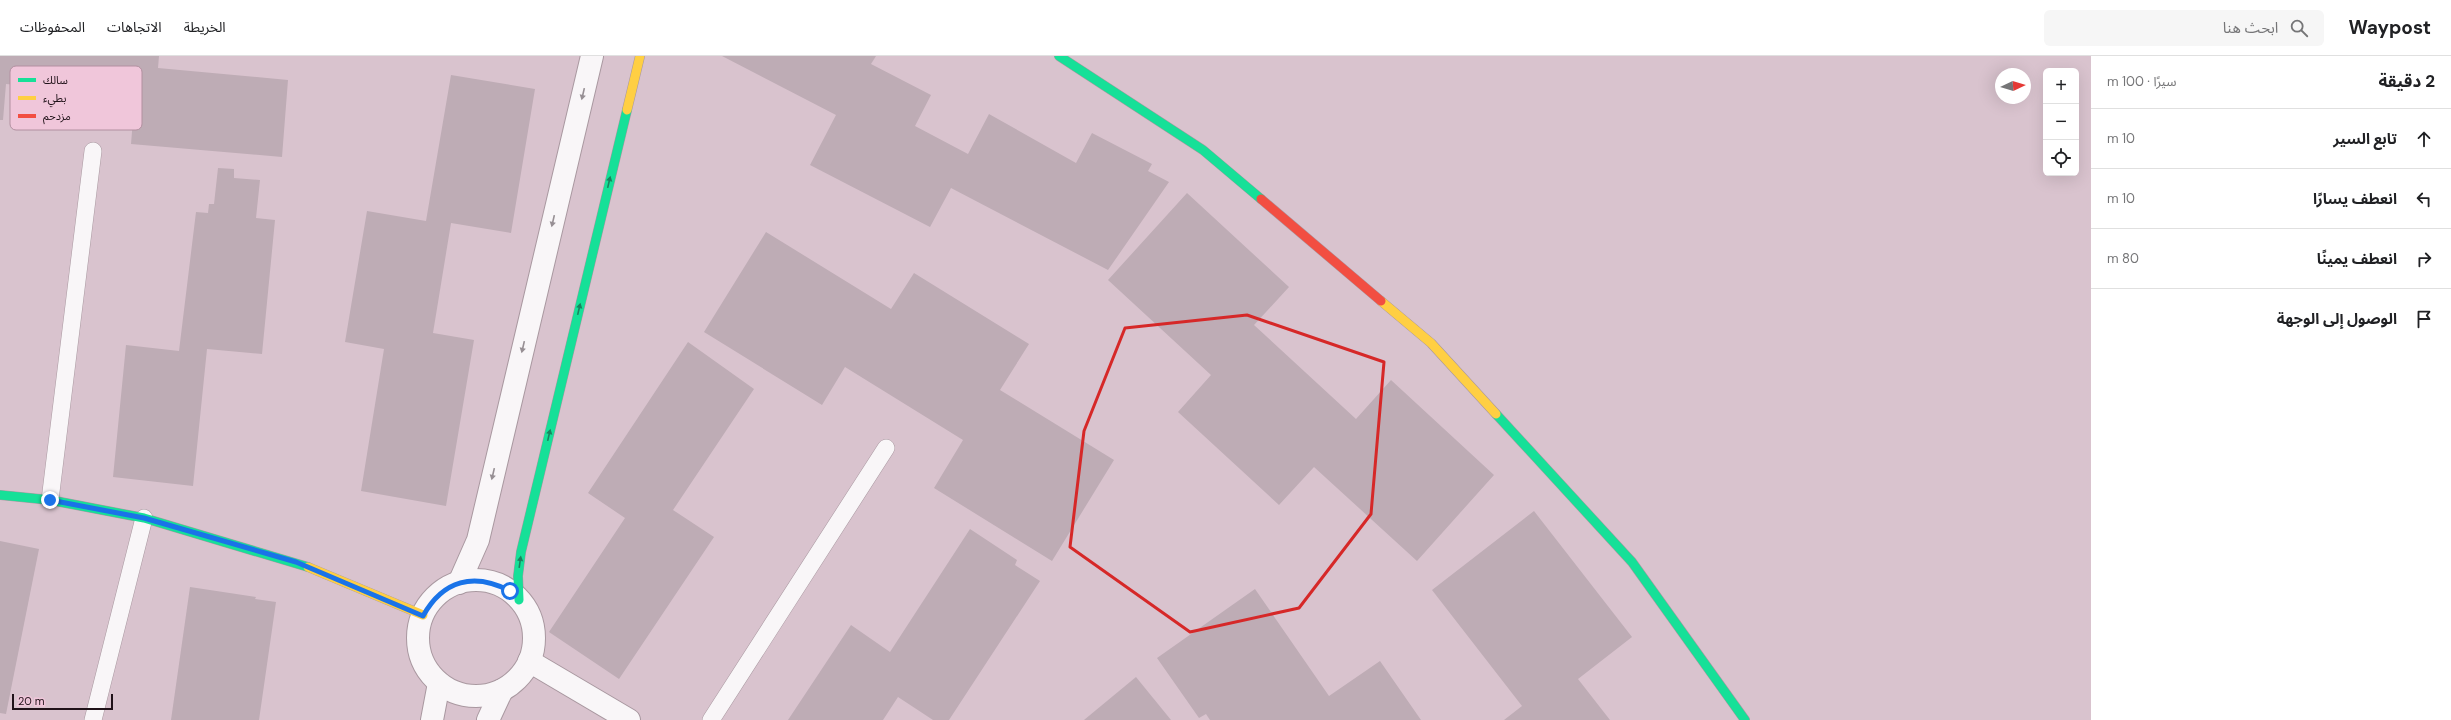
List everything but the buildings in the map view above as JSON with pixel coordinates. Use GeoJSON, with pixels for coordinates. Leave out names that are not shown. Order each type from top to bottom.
{"type":"FeatureCollection","features":[{"type":"Feature","properties":{"kind":"street"},"geometry":{"type":"LineString","coordinates":[[459,583],[478,540],[592,56]]}},
{"type":"Feature","properties":{"kind":"street"},"geometry":{"type":"LineString","coordinates":[[519,600],[518,576],[521,552],[640,56]]}},
{"type":"Feature","properties":{"kind":"street"},"geometry":{"type":"LineString","coordinates":[[1060,56],[1204,150],[1431,343],[1632,562],[1745,720]]}},
{"type":"Feature","properties":{"kind":"street"},"geometry":{"type":"LineString","coordinates":[[0,495],[50,500],[144,518],[296,562],[423,616]]}},
{"type":"Feature","properties":{"kind":"street"},"geometry":{"type":"LineString","coordinates":[[472,580],[498,585],[519,600],[528,614],[533,629],[533,646],[529,661],[522,673],[502,690],[490,695],[469,695],[450,690],[439,683],[424,664],[420,652],[419,627],[423,616],[438,595],[459,583],[472,580]]}},
{"type":"Feature","properties":{"kind":"street"},"geometry":{"type":"LineString","coordinates":[[529,661],[629,720]]}},
{"type":"Feature","properties":{"kind":"street"},"geometry":{"type":"LineString","coordinates":[[432,720],[439,683]]}},
{"type":"Feature","properties":{"kind":"street"},"geometry":{"type":"LineString","coordinates":[[488,720],[502,690]]}},
{"type":"Feature","properties":{"kind":"lane"},"geometry":{"type":"LineString","coordinates":[[50,500],[93,150]]}},
{"type":"Feature","properties":{"kind":"lane"},"geometry":{"type":"LineString","coordinates":[[712,720],[886,448]]}},
{"type":"Feature","properties":{"kind":"lane"},"geometry":{"type":"LineString","coordinates":[[93,720],[144,518]]}},
{"type":"Feature","properties":{"kind":"highlighted area"},"geometry":{"type":"Polygon","coordinates":[[[1247,315],[1384,362],[1371,514],[1299,608],[1190,632],[1070,547],[1084,431],[1125,328],[1247,315]]]}},
{"type":"Feature","properties":{"kind":"traffic: fast"},"geometry":{"type":"LineString","coordinates":[[1059,56],[1203,150],[1261,199]]}},
{"type":"Feature","properties":{"kind":"traffic: fast"},"geometry":{"type":"LineString","coordinates":[[519,600],[518,576],[521,552],[627,110]]}},
{"type":"Feature","properties":{"kind":"traffic: fast"},"geometry":{"type":"LineString","coordinates":[[1496,414],[1632,562],[1745,720]]}},
{"type":"Feature","properties":{"kind":"traffic: fast"},"geometry":{"type":"LineString","coordinates":[[0,495],[50,500],[144,518],[308,567]]}},
{"type":"Feature","properties":{"kind":"traffic: slow"},"geometry":{"type":"LineString","coordinates":[[627,110],[640,56]]}},
{"type":"Feature","properties":{"kind":"traffic: slow"},"geometry":{"type":"LineString","coordinates":[[1381,301],[1431,343],[1496,414]]}},
{"type":"Feature","properties":{"kind":"traffic: slow"},"geometry":{"type":"LineString","coordinates":[[308,567],[423,615]]}},
{"type":"Feature","properties":{"kind":"traffic: jam"},"geometry":{"type":"LineString","coordinates":[[1261,199],[1381,301]]}},
{"type":"Feature","properties":{"kind":"route"},"geometry":{"type":"LineString","coordinates":[[50,500],[144,518],[296,562],[423,616],[429,604],[438,595],[459,583],[472,580],[486,581],[510,591]]}}]}
